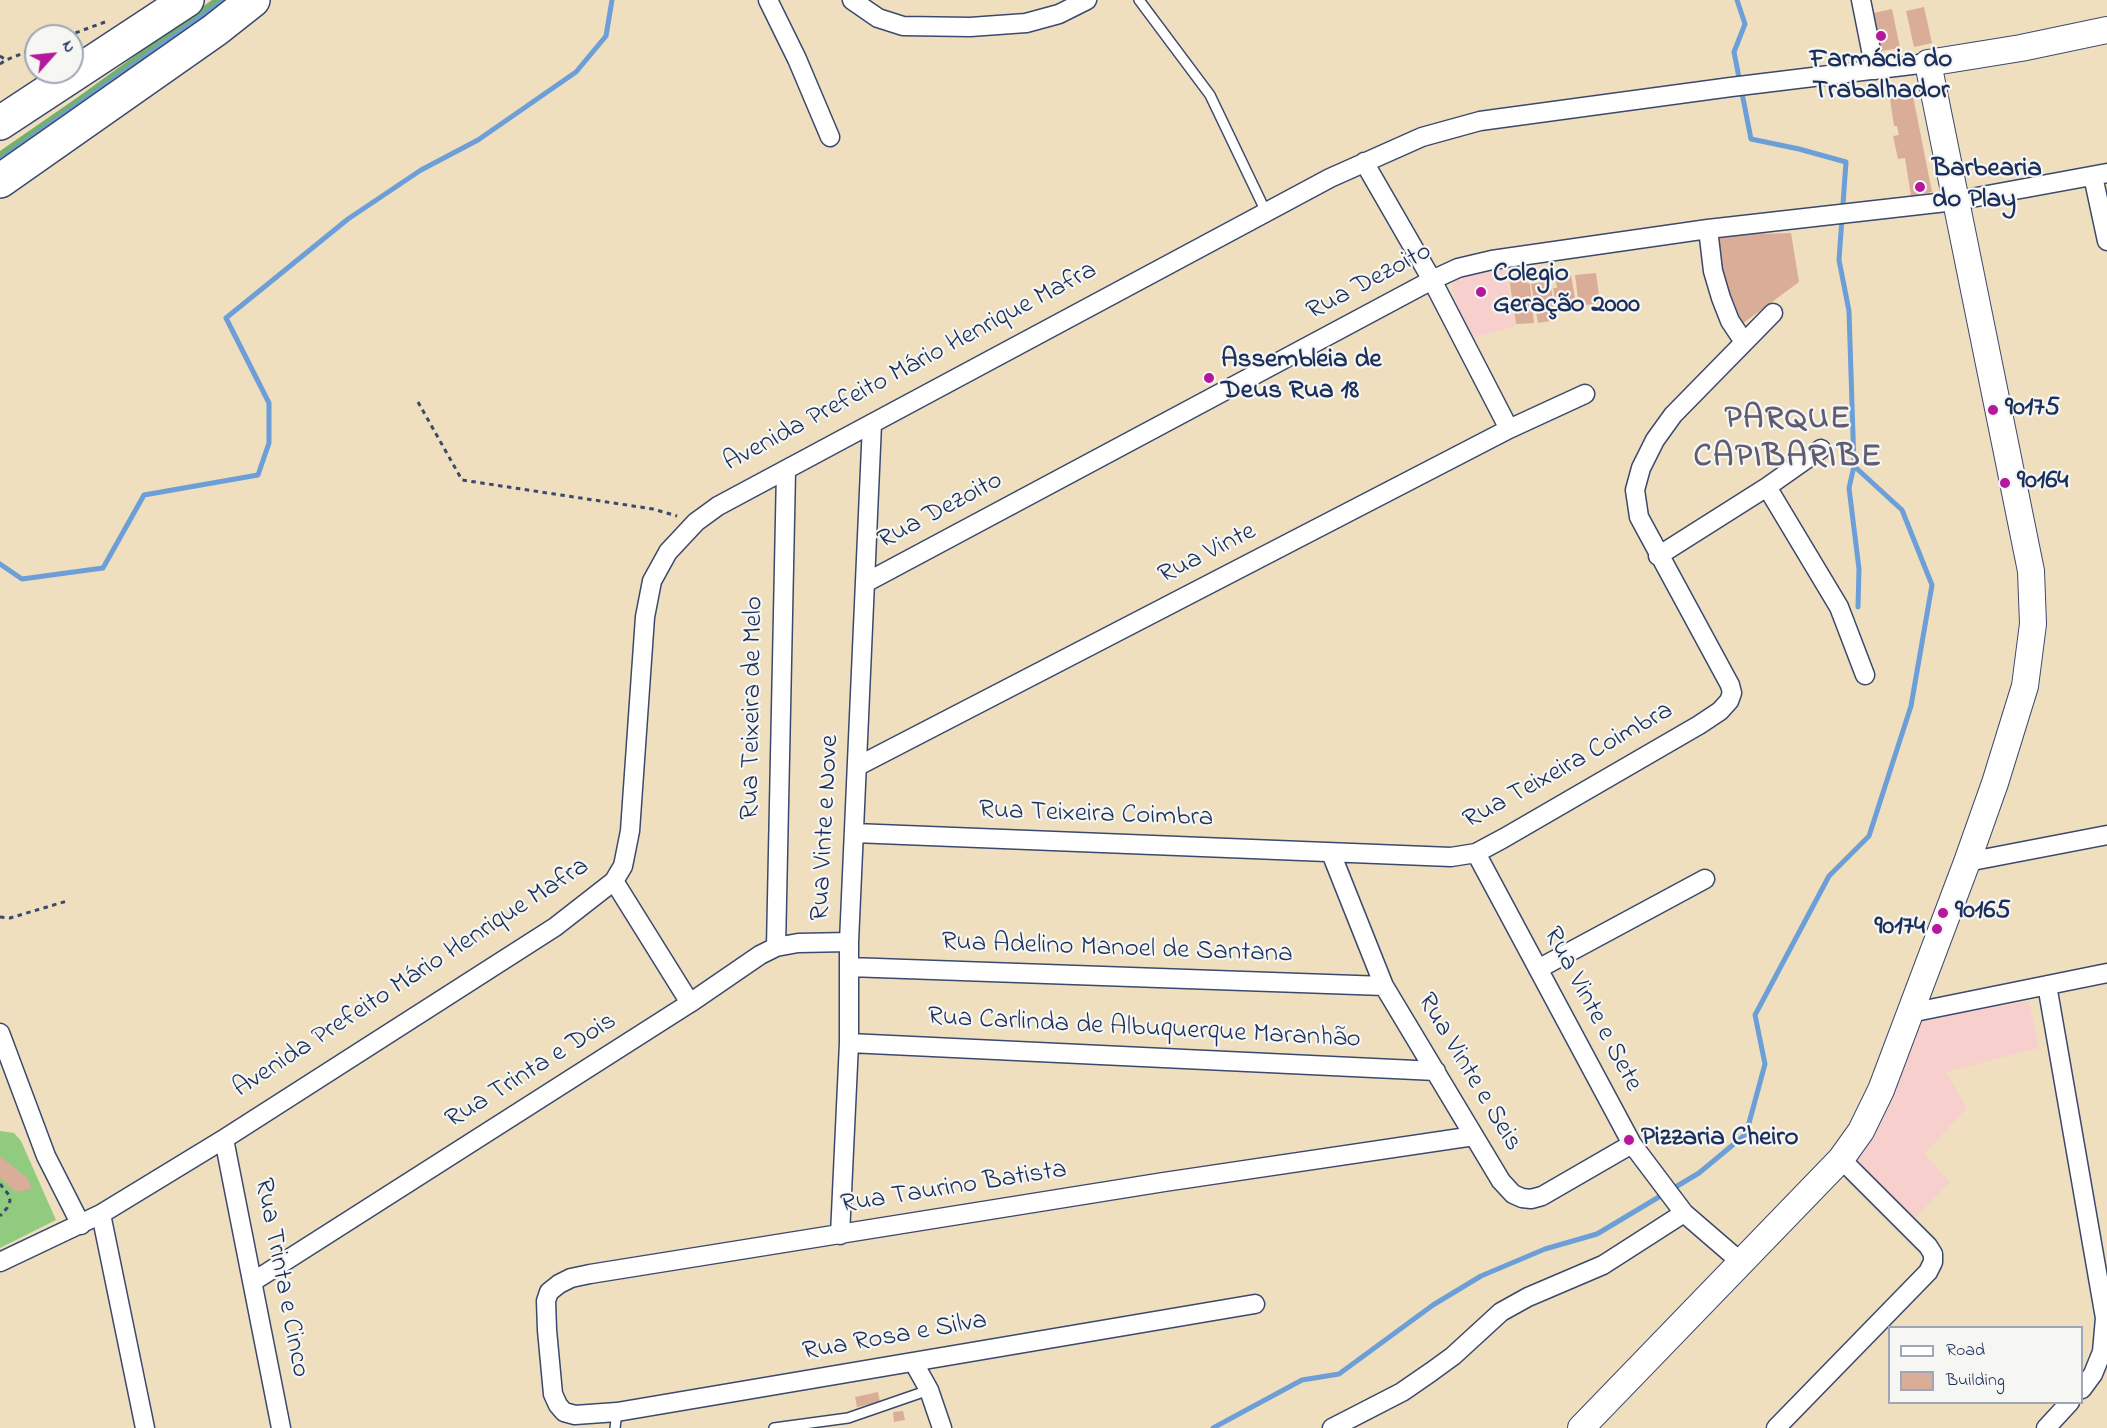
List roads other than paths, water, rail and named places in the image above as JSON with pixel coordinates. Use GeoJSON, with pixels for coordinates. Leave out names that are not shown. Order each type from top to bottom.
{"type":"FeatureCollection","features":[{"type":"Feature","properties":{"kind":"highway"},"geometry":{"type":"LineString","coordinates":[[0,123],[187,0]]}},
{"type":"Feature","properties":{"kind":"highway"},"geometry":{"type":"LineString","coordinates":[[0,181],[216,30],[253,0]]}},
{"type":"Feature","properties":{"kind":"street"},"geometry":{"type":"LineString","coordinates":[[768,0],[797,58],[830,137]]}},
{"type":"Feature","properties":{"kind":"street"},"geometry":{"type":"LineString","coordinates":[[852,0],[878,18],[903,26],[970,27],[1026,23],[1059,14],[1087,0]]}},
{"type":"Feature","properties":{"kind":"street"},"geometry":{"type":"LineString","coordinates":[[1861,0],[1875,70]]}},
{"type":"Feature","properties":{"kind":"street","name":"Avenida Prefeito Mário Henrique Mafra"},"geometry":{"type":"LineString","coordinates":[[0,1262],[81,1225],[224,1139],[555,927],[614,881],[623,866],[630,831],[645,617],[652,581],[668,552],[696,522],[718,506],[1266,212],[1364,162],[1422,136],[1480,121],[1928,63],[2021,48],[2107,30]]}},
{"type":"Feature","properties":{"kind":"street"},"geometry":{"type":"LineString","coordinates":[[1581,1428],[1842,1159],[1861,1131],[1881,1090],[1967,862],[1995,783],[2025,686],[2033,624],[2029,559],[1928,63]]}},
{"type":"Feature","properties":{"kind":"street"},"geometry":{"type":"LineString","coordinates":[[1364,162],[1432,280],[1509,429]]}},
{"type":"Feature","properties":{"kind":"street"},"geometry":{"type":"LineString","coordinates":[[2100,174],[2107,241]]}},
{"type":"Feature","properties":{"kind":"street","name":"Rua Dezoito"},"geometry":{"type":"LineString","coordinates":[[866,583],[1458,268],[1492,260],[1708,229],[1955,201],[2100,174]]}},
{"type":"Feature","properties":{"kind":"street"},"geometry":{"type":"LineString","coordinates":[[1708,229],[1713,271],[1721,298],[1730,321],[1744,342]]}},
{"type":"Feature","properties":{"kind":"street","name":"Rua Teixeira Coimbra"},"geometry":{"type":"LineString","coordinates":[[854,833],[1451,857],[1476,853],[1699,725],[1720,711],[1729,701],[1732,693],[1730,685],[1658,556],[1639,517],[1635,503],[1635,489],[1641,468],[1655,440],[1673,415],[1773,312]]}},
{"type":"Feature","properties":{"kind":"street","name":"Rua Vinte"},"geometry":{"type":"LineString","coordinates":[[858,766],[1509,429],[1585,394]]}},
{"type":"Feature","properties":{"kind":"street","name":"Rua Vinte e Nove"},"geometry":{"type":"LineString","coordinates":[[840,1234],[849,1043],[849,942],[872,424]]}},
{"type":"Feature","properties":{"kind":"street"},"geometry":{"type":"LineString","coordinates":[[1658,556],[1767,487],[1821,449]]}},
{"type":"Feature","properties":{"kind":"street","name":"Rua Teixeira de Melo"},"geometry":{"type":"LineString","coordinates":[[776,947],[786,471]]}},
{"type":"Feature","properties":{"kind":"street"},"geometry":{"type":"LineString","coordinates":[[1767,487],[1839,607],[1865,675]]}},
{"type":"Feature","properties":{"kind":"street"},"geometry":{"type":"LineString","coordinates":[[1967,862],[2107,835]]}},
{"type":"Feature","properties":{"kind":"street","name":"Rua Vinte e Seis"},"geometry":{"type":"LineString","coordinates":[[1331,853],[1384,986],[1501,1181],[1513,1194],[1531,1199],[1542,1196],[1632,1144]]}},
{"type":"Feature","properties":{"kind":"street","name":"Rua Vinte e Sete"},"geometry":{"type":"LineString","coordinates":[[1476,853],[1632,1144],[1679,1207],[1742,1263]]}},
{"type":"Feature","properties":{"kind":"street"},"geometry":{"type":"LineString","coordinates":[[1538,969],[1705,879]]}},
{"type":"Feature","properties":{"kind":"street"},"geometry":{"type":"LineString","coordinates":[[614,881],[690,1003]]}},
{"type":"Feature","properties":{"kind":"street","name":"Rua Trinta e Dois"},"geometry":{"type":"LineString","coordinates":[[254,1281],[690,1003],[760,955],[776,947],[798,943],[849,942]]}},
{"type":"Feature","properties":{"kind":"street","name":"Rua Adelino Manoel de Santana"},"geometry":{"type":"LineString","coordinates":[[849,967],[1384,986]]}},
{"type":"Feature","properties":{"kind":"street"},"geometry":{"type":"LineString","coordinates":[[1910,1013],[2107,972]]}},
{"type":"Feature","properties":{"kind":"street"},"geometry":{"type":"LineString","coordinates":[[2047,985],[2106,1318],[2102,1352],[2093,1374],[2083,1388]]}},
{"type":"Feature","properties":{"kind":"street"},"geometry":{"type":"LineString","coordinates":[[0,1033],[46,1156],[81,1225]]}},
{"type":"Feature","properties":{"kind":"street","name":"Rua Carlinda de Albuquerque Maranhão"},"geometry":{"type":"LineString","coordinates":[[849,1043],[1436,1071]]}},
{"type":"Feature","properties":{"kind":"street","name":"Rua Taurino Batista"},"geometry":{"type":"LineString","coordinates":[[553,1394],[546,1301],[549,1292],[572,1278],[1176,1180],[1474,1136]]}},
{"type":"Feature","properties":{"kind":"street","name":"Rua Trinta e Cinco"},"geometry":{"type":"LineString","coordinates":[[224,1139],[282,1428]]}},
{"type":"Feature","properties":{"kind":"street"},"geometry":{"type":"LineString","coordinates":[[1776,1428],[1928,1272],[1933,1262],[1933,1254],[1928,1246],[1842,1159]]}},
{"type":"Feature","properties":{"kind":"street"},"geometry":{"type":"LineString","coordinates":[[1332,1428],[1402,1392],[1453,1356],[1501,1312],[1528,1297],[1603,1265],[1679,1207]]}},
{"type":"Feature","properties":{"kind":"street"},"geometry":{"type":"LineString","coordinates":[[100,1214],[145,1428]]}},
{"type":"Feature","properties":{"kind":"street","name":"Rua Rosa e Silva"},"geometry":{"type":"LineString","coordinates":[[553,1394],[564,1412],[616,1420],[914,1363],[1255,1304]]}},
{"type":"Feature","properties":{"kind":"street"},"geometry":{"type":"LineString","coordinates":[[914,1363],[929,1390],[942,1428]]}},
{"type":"Feature","properties":{"kind":"street"},"geometry":{"type":"LineString","coordinates":[[2046,1428],[2068,1404]]}},
{"type":"Feature","properties":{"kind":"lane"},"geometry":{"type":"LineString","coordinates":[[1139,0],[1210,95],[1266,212]]}},
{"type":"Feature","properties":{"kind":"lane"},"geometry":{"type":"LineString","coordinates":[[774,1428],[848,1418],[929,1390]]}},
{"type":"Feature","properties":{"kind":"waterway"},"geometry":{"type":"LineString","coordinates":[[0,160],[225,0]]}},
{"type":"Feature","properties":{"kind":"waterway"},"geometry":{"type":"LineString","coordinates":[[0,564],[22,579],[103,568],[144,495],[258,475],[269,443],[269,403],[226,318],[348,219],[421,170],[478,140],[576,72],[606,36],[612,0]]}},
{"type":"Feature","properties":{"kind":"waterway"},"geometry":{"type":"LineString","coordinates":[[1213,1428],[1302,1380],[1339,1374],[1433,1305],[1481,1276],[1545,1249],[1597,1234],[1699,1173],[1746,1134],[1765,1064],[1755,1015],[1829,876],[1869,836],[1911,706],[1932,585],[1902,510],[1854,466],[1849,311],[1839,260],[1846,162],[1751,139],[1734,52],[1745,24],[1737,0]]}},
{"type":"Feature","properties":{"kind":"waterway"},"geometry":{"type":"LineString","coordinates":[[1854,466],[1849,488],[1859,569],[1858,607]]}},
{"type":"Feature","properties":{"kind":"place","name":"Farmácia do Trabalhador"},"geometry":{"type":"Point","coordinates":[1881,36]}},
{"type":"Feature","properties":{"kind":"place","name":"Barbearia do Play"},"geometry":{"type":"Point","coordinates":[1920,187]}},
{"type":"Feature","properties":{"kind":"place","name":"Colegio Geração 2000"},"geometry":{"type":"Point","coordinates":[1481,292]}},
{"type":"Feature","properties":{"kind":"place","name":"Assembleia de Deus Rua 18"},"geometry":{"type":"Point","coordinates":[1209,378]}},
{"type":"Feature","properties":{"kind":"place","name":"90175"},"geometry":{"type":"Point","coordinates":[1993,410]}},
{"type":"Feature","properties":{"kind":"place","name":"90164"},"geometry":{"type":"Point","coordinates":[2005,483]}},
{"type":"Feature","properties":{"kind":"place","name":"90165"},"geometry":{"type":"Point","coordinates":[1943,913]}},
{"type":"Feature","properties":{"kind":"place","name":"90174"},"geometry":{"type":"Point","coordinates":[1937,929]}},
{"type":"Feature","properties":{"kind":"place","name":"Pizzaria Cheiro"},"geometry":{"type":"Point","coordinates":[1629,1140]}},
{"type":"Feature","properties":{"kind":"district","name":"PARQUE CAPIBARIBE"},"geometry":{"type":"Point","coordinates":[1788,441]}}]}
